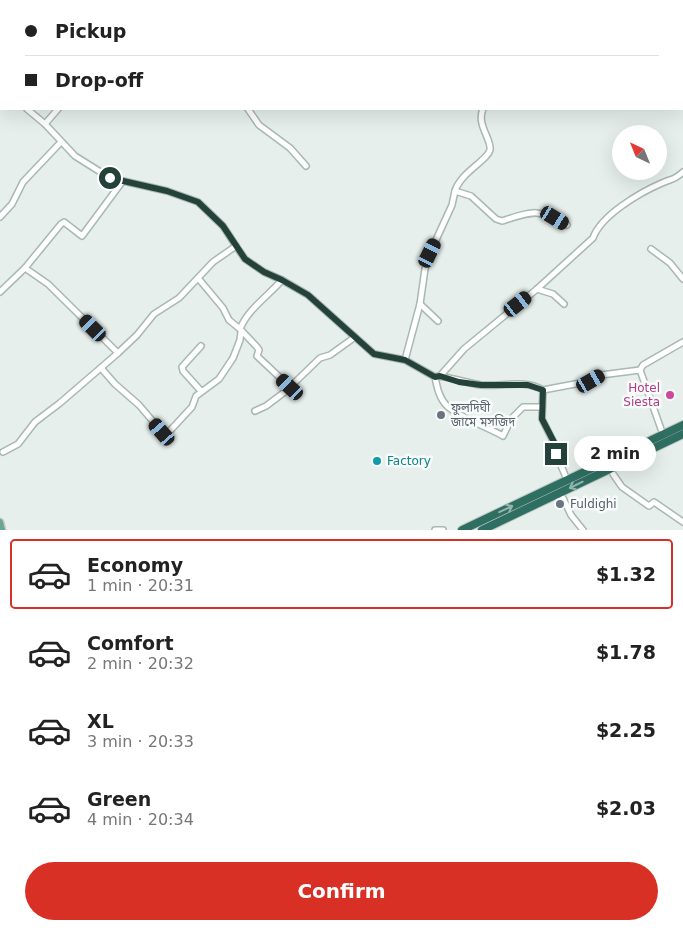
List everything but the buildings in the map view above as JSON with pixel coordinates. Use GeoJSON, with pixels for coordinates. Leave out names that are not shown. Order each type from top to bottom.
{"type":"FeatureCollection","features":[{"type":"Feature","properties":{"kind":"highway"},"geometry":{"type":"LineString","coordinates":[[462,530],[683,425]]}},
{"type":"Feature","properties":{"kind":"highway"},"geometry":{"type":"LineString","coordinates":[[482,530],[683,434]]}},
{"type":"Feature","properties":{"kind":"main road"},"geometry":{"type":"LineString","coordinates":[[0,522],[2,530]]}},
{"type":"Feature","properties":{"kind":"street"},"geometry":{"type":"LineString","coordinates":[[28,110],[81,160],[110,178],[167,191],[198,202],[223,226],[245,259],[264,272],[308,295],[374,354],[405,360],[438,376],[459,382],[481,385],[528,385],[543,390],[591,381],[602,375],[640,370]]}},
{"type":"Feature","properties":{"kind":"street"},"geometry":{"type":"LineString","coordinates":[[45,124],[57,110]]}},
{"type":"Feature","properties":{"kind":"street"},"geometry":{"type":"LineString","coordinates":[[249,110],[259,125],[290,148],[306,166]]}},
{"type":"Feature","properties":{"kind":"street"},"geometry":{"type":"LineString","coordinates":[[405,360],[420,304],[425,270],[430,253],[452,206],[455,191],[463,177],[489,153],[490,147],[483,128],[482,110]]}},
{"type":"Feature","properties":{"kind":"street"},"geometry":{"type":"LineString","coordinates":[[0,218],[12,204],[23,182],[60,142]]}},
{"type":"Feature","properties":{"kind":"street"},"geometry":{"type":"LineString","coordinates":[[542,407],[523,407],[510,419],[503,436],[446,406],[438,394],[438,376],[464,349],[538,289],[593,238],[597,230],[625,202],[664,182],[674,180],[683,172]]}},
{"type":"Feature","properties":{"kind":"street"},"geometry":{"type":"LineString","coordinates":[[0,292],[25,268],[61,224],[64,222],[82,236],[122,182]]}},
{"type":"Feature","properties":{"kind":"street"},"geometry":{"type":"LineString","coordinates":[[455,191],[471,196],[496,219],[502,221],[536,212],[555,218],[567,225]]}},
{"type":"Feature","properties":{"kind":"street"},"geometry":{"type":"LineString","coordinates":[[3,452],[18,444],[35,422],[101,368],[137,335],[154,314],[179,298],[213,262],[236,246]]}},
{"type":"Feature","properties":{"kind":"street"},"geometry":{"type":"LineString","coordinates":[[651,249],[670,263],[683,279]]}},
{"type":"Feature","properties":{"kind":"street"},"geometry":{"type":"LineString","coordinates":[[25,268],[48,284],[118,352]]}},
{"type":"Feature","properties":{"kind":"street"},"geometry":{"type":"LineString","coordinates":[[198,278],[223,308],[229,320],[257,347],[259,350],[258,356],[290,387]]}},
{"type":"Feature","properties":{"kind":"street"},"geometry":{"type":"LineString","coordinates":[[101,368],[164,434],[167,434],[192,407],[196,396],[219,379],[233,358],[246,316],[282,280]]}},
{"type":"Feature","properties":{"kind":"street"},"geometry":{"type":"LineString","coordinates":[[538,289],[553,294],[564,304]]}},
{"type":"Feature","properties":{"kind":"street"},"geometry":{"type":"LineString","coordinates":[[420,304],[438,321]]}},
{"type":"Feature","properties":{"kind":"street"},"geometry":{"type":"LineString","coordinates":[[255,411],[266,406],[290,387],[320,358],[330,355],[355,337]]}},
{"type":"Feature","properties":{"kind":"street"},"geometry":{"type":"LineString","coordinates":[[640,370],[643,365],[683,342]]}},
{"type":"Feature","properties":{"kind":"street"},"geometry":{"type":"LineString","coordinates":[[201,346],[182,367],[182,371],[202,391]]}},
{"type":"Feature","properties":{"kind":"street"},"geometry":{"type":"LineString","coordinates":[[640,370],[661,429]]}},
{"type":"Feature","properties":{"kind":"street"},"geometry":{"type":"LineString","coordinates":[[543,390],[542,419],[555,444],[556,454],[565,475]]}},
{"type":"Feature","properties":{"kind":"street"},"geometry":{"type":"LineString","coordinates":[[613,474],[622,487],[649,506],[654,502],[683,522]]}},
{"type":"Feature","properties":{"kind":"street"},"geometry":{"type":"LineString","coordinates":[[563,498],[571,515],[583,530]]}},
{"type":"Feature","properties":{"kind":"street"},"geometry":{"type":"LineString","coordinates":[[434,530],[443,530]]}},
{"type":"Feature","properties":{"kind":"place","name":"Hotel Siesta"},"geometry":{"type":"Point","coordinates":[670,395]}},
{"type":"Feature","properties":{"kind":"place","name":"ফুলদিঘী জামে মসজিদ"},"geometry":{"type":"Point","coordinates":[441,415]}},
{"type":"Feature","properties":{"kind":"place","name":"Factory"},"geometry":{"type":"Point","coordinates":[377,461]}},
{"type":"Feature","properties":{"kind":"place","name":"Fuldighi"},"geometry":{"type":"Point","coordinates":[560,504]}},
{"type":"Feature","properties":{"kind":"route"},"geometry":{"type":"LineString","coordinates":[[110,178],[167,191],[198,202],[223,226],[245,259],[264,272],[308,295],[326,309],[374,354],[405,360],[435,377],[440,376],[459,382],[464,381],[481,385],[528,385],[543,390],[542,419],[555,444],[556,454]]}}]}
